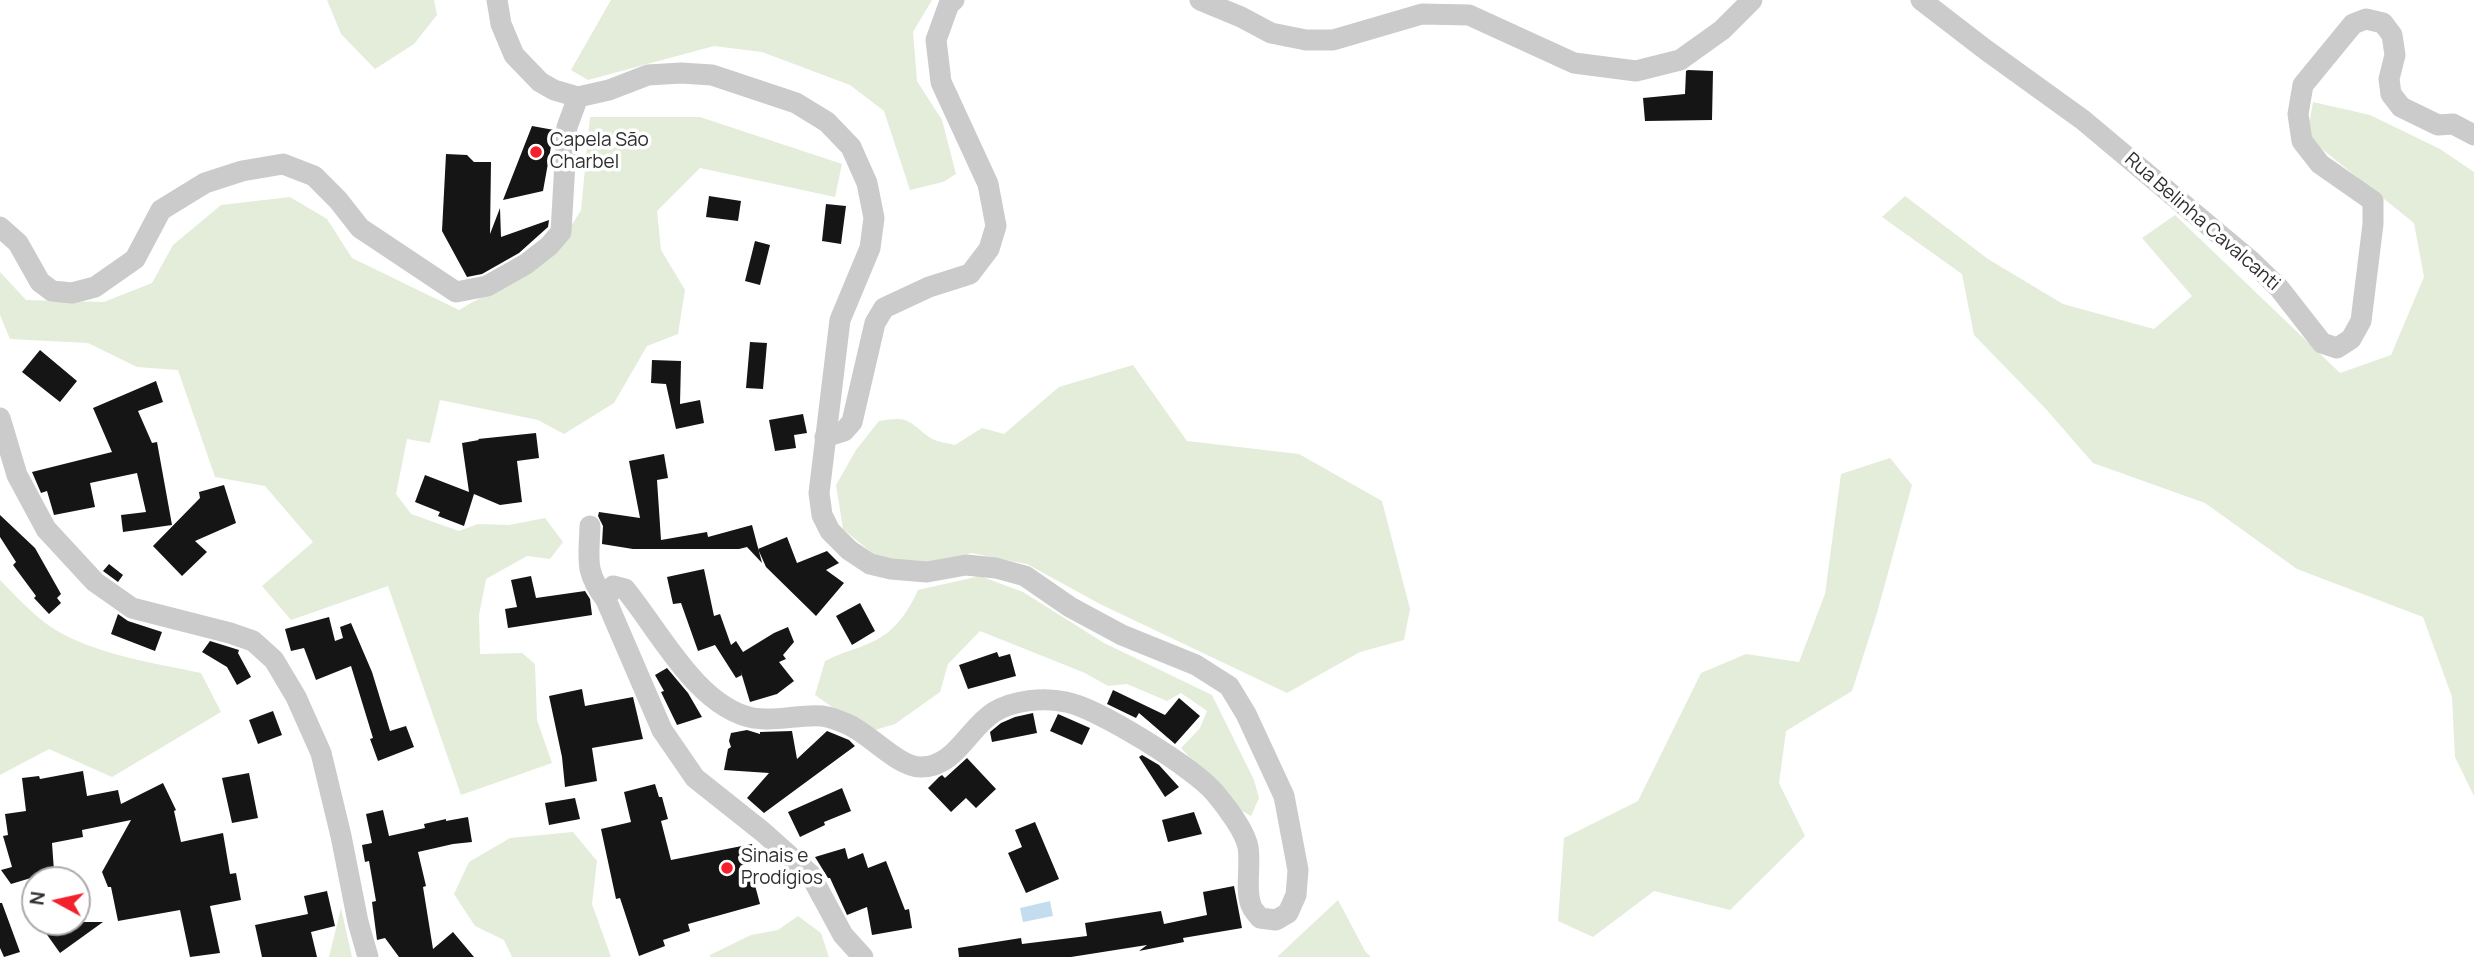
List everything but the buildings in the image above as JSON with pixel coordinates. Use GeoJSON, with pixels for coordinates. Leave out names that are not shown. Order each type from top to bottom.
{"type":"FeatureCollection","features":[{"type":"Feature","properties":{"kind":"street"},"geometry":{"type":"LineString","coordinates":[[497,0],[501,24],[514,55],[540,82],[554,90],[578,97],[600,93],[648,75],[712,75],[796,103],[827,122],[850,147],[867,183],[874,218],[870,248],[840,320],[819,493],[822,515],[830,531],[849,550],[870,564],[891,569],[927,572],[966,565],[996,568],[1025,576],[1070,607],[1122,635],[1196,665],[1229,686],[1246,714],[1284,796],[1298,870],[1296,895],[1288,913],[1276,920],[1260,918],[1250,904],[1248,845],[1230,812],[1213,790],[1176,760],[1098,714],[1068,702],[1024,701],[995,712],[979,725],[963,745],[937,764],[918,768],[905,763],[850,725],[823,716],[754,718],[729,709],[709,694],[682,666],[625,589],[612,586],[606,600]]}},
{"type":"Feature","properties":{"kind":"street"},"geometry":{"type":"LineString","coordinates":[[825,438],[844,431],[852,422],[874,324],[884,308],[929,287],[970,274],[989,249],[996,226],[988,184],[941,82],[936,40],[949,4],[954,0]]}},
{"type":"Feature","properties":{"kind":"street"},"geometry":{"type":"LineString","coordinates":[[1200,0],[1271,33],[1306,40],[1333,40],[1422,14],[1469,15],[1574,64],[1636,71],[1680,60],[1722,30],[1752,0]]}},
{"type":"Feature","properties":{"kind":"street","name":"Rua Belinha Cavalcanti"},"geometry":{"type":"LineString","coordinates":[[1921,0],[2083,120],[2125,155],[2251,261],[2279,288],[2322,343],[2337,348],[2351,339],[2361,321],[2373,224],[2373,201],[2320,164],[2302,141],[2298,114],[2303,85],[2353,23],[2366,19],[2383,23],[2392,35],[2395,55],[2389,79],[2391,94],[2401,107],[2438,125],[2453,124],[2474,135]]}},
{"type":"Feature","properties":{"kind":"street"},"geometry":{"type":"LineString","coordinates":[[0,227],[18,243],[40,282],[52,291],[72,293],[95,287],[135,259],[161,210],[205,183],[242,171],[283,164],[314,176],[360,228],[456,292],[487,286],[526,264],[549,246],[561,232],[567,127],[578,97]]}},
{"type":"Feature","properties":{"kind":"street"},"geometry":{"type":"LineString","coordinates":[[0,418],[17,475],[46,529],[94,582],[132,608],[186,620],[253,641],[274,660],[296,697],[321,753],[368,957]]}},
{"type":"Feature","properties":{"kind":"street"},"geometry":{"type":"LineString","coordinates":[[590,526],[589,570],[593,583],[606,600],[662,730],[695,778],[763,832],[810,874],[843,935],[863,957]]}},
{"type":"Feature","properties":{"kind":"green space"},"geometry":{"type":"Polygon","coordinates":[[[327,0],[434,0],[437,15],[414,44],[375,69],[341,34],[327,0]]]}},
{"type":"Feature","properties":{"kind":"green space"},"geometry":{"type":"Polygon","coordinates":[[[611,0],[932,0],[913,32],[917,81],[942,120],[956,174],[943,182],[910,190],[884,111],[850,85],[762,52],[714,46],[588,80],[571,70],[611,0]]]}},
{"type":"Feature","properties":{"kind":"green space"},"geometry":{"type":"Polygon","coordinates":[[[2313,102],[2370,115],[2440,149],[2474,172],[2474,796],[2455,757],[2452,697],[2423,617],[2297,569],[2205,503],[2093,463],[2045,408],[1974,335],[1962,274],[1882,217],[1905,196],[1988,259],[2063,304],[2154,329],[2192,296],[2142,238],[2175,215],[2340,373],[2391,355],[2424,277],[2414,223],[2307,137],[2313,102]]]}},
{"type":"Feature","properties":{"kind":"green space"},"geometry":{"type":"Polygon","coordinates":[[[590,117],[700,117],[842,164],[835,197],[700,168],[657,211],[661,250],[685,290],[678,334],[647,346],[614,403],[564,434],[538,420],[440,400],[430,443],[407,439],[396,494],[411,514],[459,531],[478,524],[509,525],[545,518],[563,542],[550,559],[527,556],[486,579],[479,615],[480,654],[522,653],[535,664],[537,720],[552,763],[461,795],[388,586],[291,620],[262,586],[313,542],[265,486],[215,477],[178,370],[137,367],[88,343],[10,339],[0,315],[0,272],[26,300],[104,302],[152,283],[173,245],[221,205],[290,197],[327,219],[352,258],[459,310],[552,257],[581,210],[590,117]]]}},
{"type":"Feature","properties":{"kind":"green space"},"geometry":{"type":"Polygon","coordinates":[[[1133,365],[1187,441],[1299,454],[1382,501],[1410,609],[1404,640],[1360,652],[1287,693],[1100,604],[1027,564],[971,553],[940,562],[905,564],[877,557],[843,529],[836,485],[856,450],[879,421],[902,419],[932,439],[955,445],[982,428],[1004,434],[1059,387],[1133,365]]]}},
{"type":"Feature","properties":{"kind":"green space"},"geometry":{"type":"Polygon","coordinates":[[[1890,458],[1912,485],[1877,613],[1852,691],[1786,731],[1779,783],[1805,836],[1730,910],[1654,891],[1593,937],[1558,921],[1564,838],[1638,801],[1701,673],[1746,654],[1799,662],[1825,594],[1841,474],[1890,458]]]}},
{"type":"Feature","properties":{"kind":"green space"},"geometry":{"type":"Polygon","coordinates":[[[980,576],[1023,592],[1104,643],[1212,695],[1254,780],[1259,798],[1251,816],[1235,807],[1181,748],[1200,728],[1207,711],[1181,693],[1167,701],[1127,684],[1108,686],[1085,673],[980,631],[948,664],[940,692],[895,724],[868,732],[815,695],[825,661],[870,643],[890,631],[901,619],[918,590],[980,576]]]}},
{"type":"Feature","properties":{"kind":"green space"},"geometry":{"type":"Polygon","coordinates":[[[0,580],[44,622],[77,641],[130,658],[201,673],[221,712],[112,777],[49,749],[0,775],[0,580]]]}},
{"type":"Feature","properties":{"kind":"green space"},"geometry":{"type":"Polygon","coordinates":[[[573,832],[597,861],[592,904],[611,957],[512,957],[504,940],[475,926],[454,894],[469,862],[510,838],[573,832]]]}},
{"type":"Feature","properties":{"kind":"green space"},"geometry":{"type":"Polygon","coordinates":[[[1338,900],[1365,951],[1371,957],[1277,957],[1338,900]]]}},
{"type":"Feature","properties":{"kind":"green space"},"geometry":{"type":"Polygon","coordinates":[[[341,908],[352,957],[329,957],[341,908]]]}},
{"type":"Feature","properties":{"kind":"green space"},"geometry":{"type":"Polygon","coordinates":[[[798,916],[821,933],[829,957],[710,957],[751,935],[778,930],[798,916]]]}},
{"type":"Feature","properties":{"kind":"water"},"geometry":{"type":"Polygon","coordinates":[[[1050,901],[1053,916],[1023,922],[1020,908],[1050,901]]]}},
{"type":"Feature","properties":{"kind":"place","name":"Capela São Charbel"},"geometry":{"type":"Point","coordinates":[536,152]}},
{"type":"Feature","properties":{"kind":"place","name":"Sinais e Prodígios"},"geometry":{"type":"Point","coordinates":[727,868]}}]}
